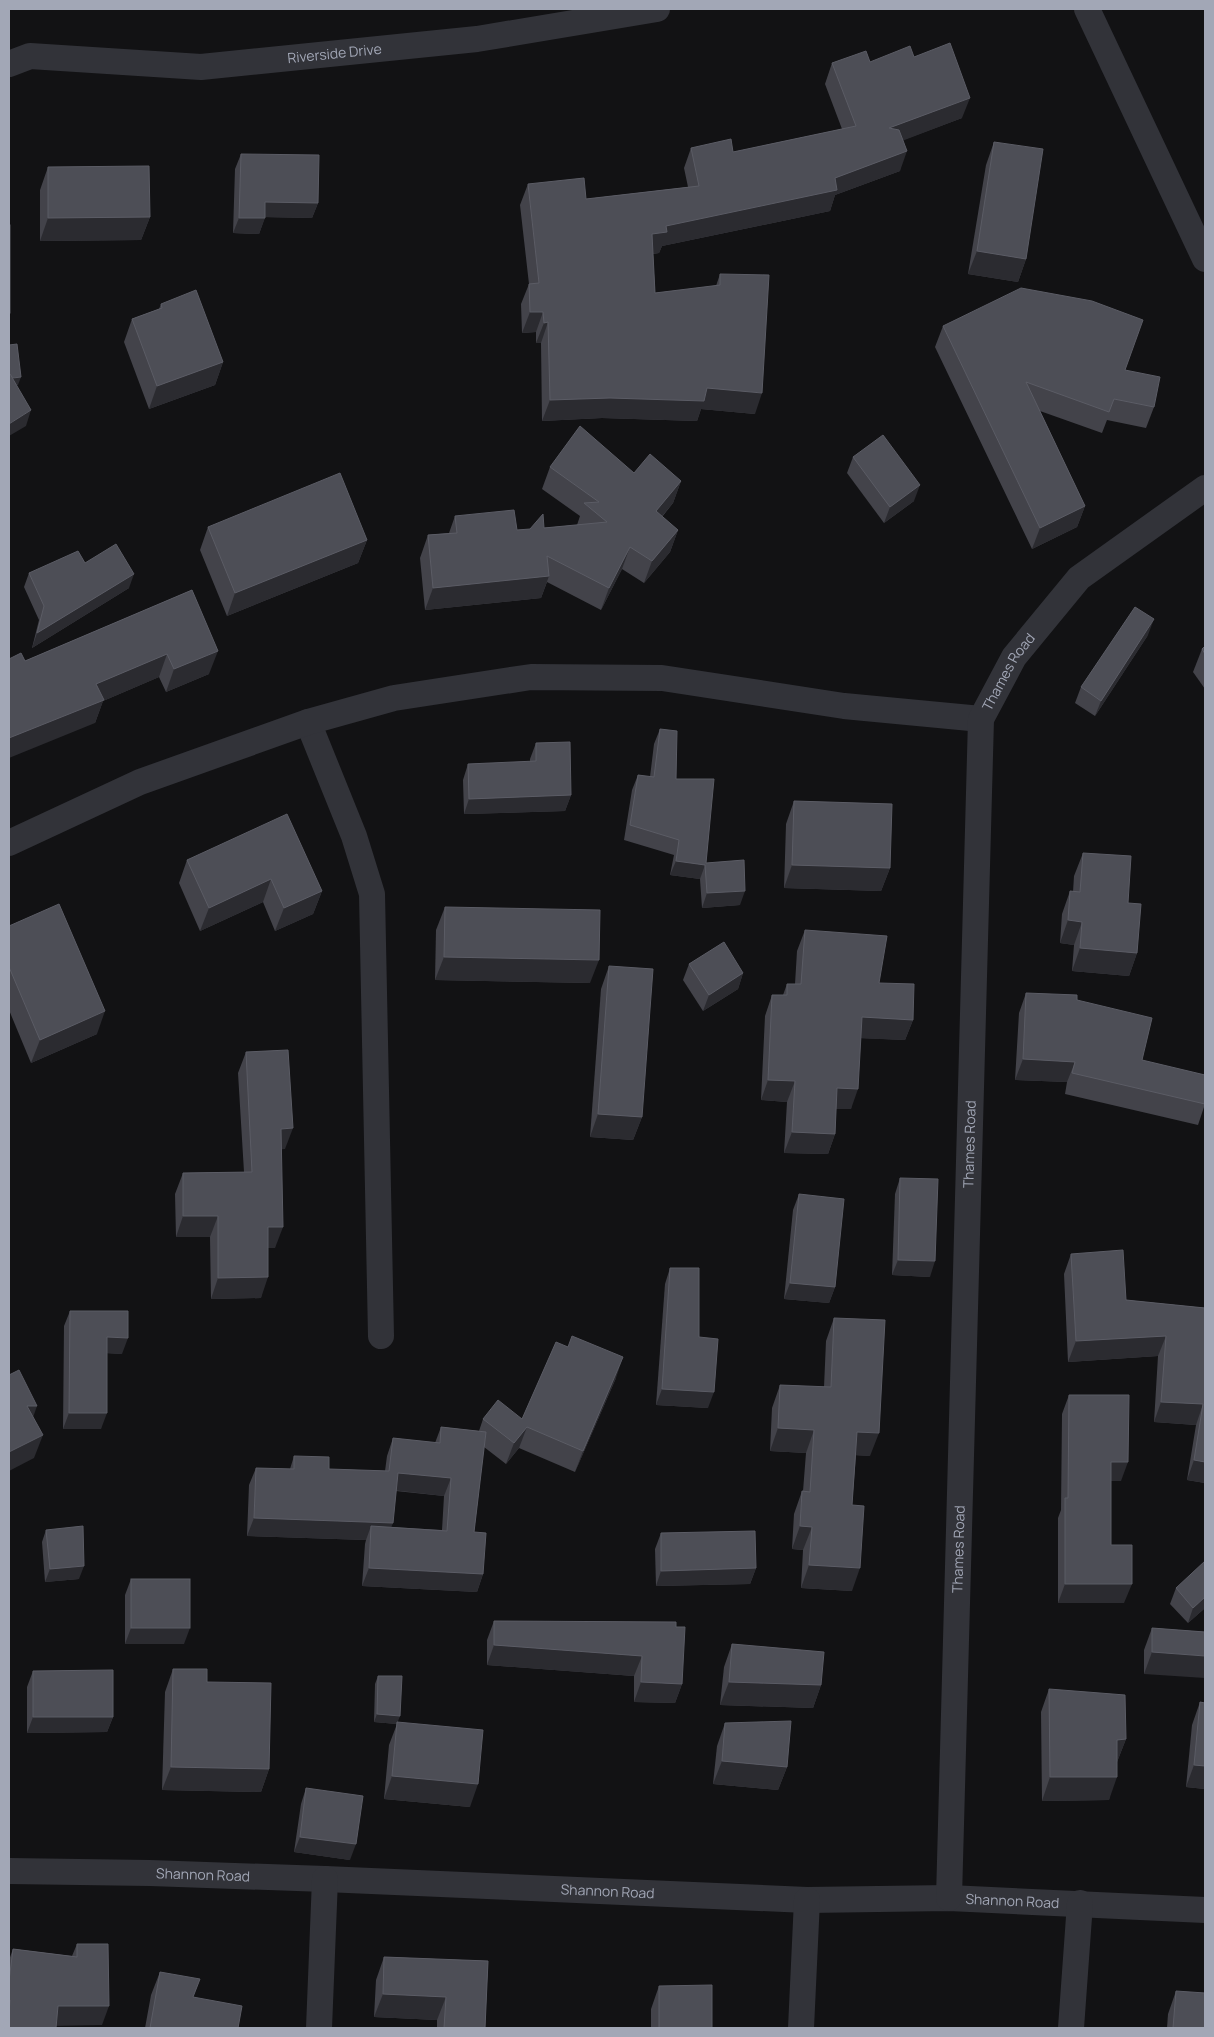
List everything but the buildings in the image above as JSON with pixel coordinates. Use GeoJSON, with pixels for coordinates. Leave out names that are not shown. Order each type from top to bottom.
{"type":"FeatureCollection","features":[{"type":"Feature","properties":{"kind":"street","name":"Riverside Drive"},"geometry":{"type":"LineString","coordinates":[[9,64],[30,56],[201,67],[477,39],[613,13],[657,9]]}},
{"type":"Feature","properties":{"kind":"street"},"geometry":{"type":"LineString","coordinates":[[1087,9],[1205,259]]}},
{"type":"Feature","properties":{"kind":"street","name":"Thames Road"},"geometry":{"type":"LineString","coordinates":[[949,1898],[981,718],[1014,657],[1080,578],[1205,488]]}},
{"type":"Feature","properties":{"kind":"street"},"geometry":{"type":"LineString","coordinates":[[9,843],[140,782],[308,722],[394,698],[531,677],[662,678],[844,706],[981,718]]}},
{"type":"Feature","properties":{"kind":"street"},"geometry":{"type":"LineString","coordinates":[[308,722],[354,836],[372,894],[381,1336]]}},
{"type":"Feature","properties":{"kind":"street","name":"Shannon Road"},"geometry":{"type":"LineString","coordinates":[[9,1871],[150,1873],[324,1879],[807,1900],[949,1898],[1205,1910]]}},
{"type":"Feature","properties":{"kind":"street"},"geometry":{"type":"LineString","coordinates":[[319,2028],[324,1879]]}},
{"type":"Feature","properties":{"kind":"street"},"geometry":{"type":"LineString","coordinates":[[801,2028],[807,1900]]}},
{"type":"Feature","properties":{"kind":"street"},"geometry":{"type":"LineString","coordinates":[[1071,2028],[1080,1903]]}}]}
